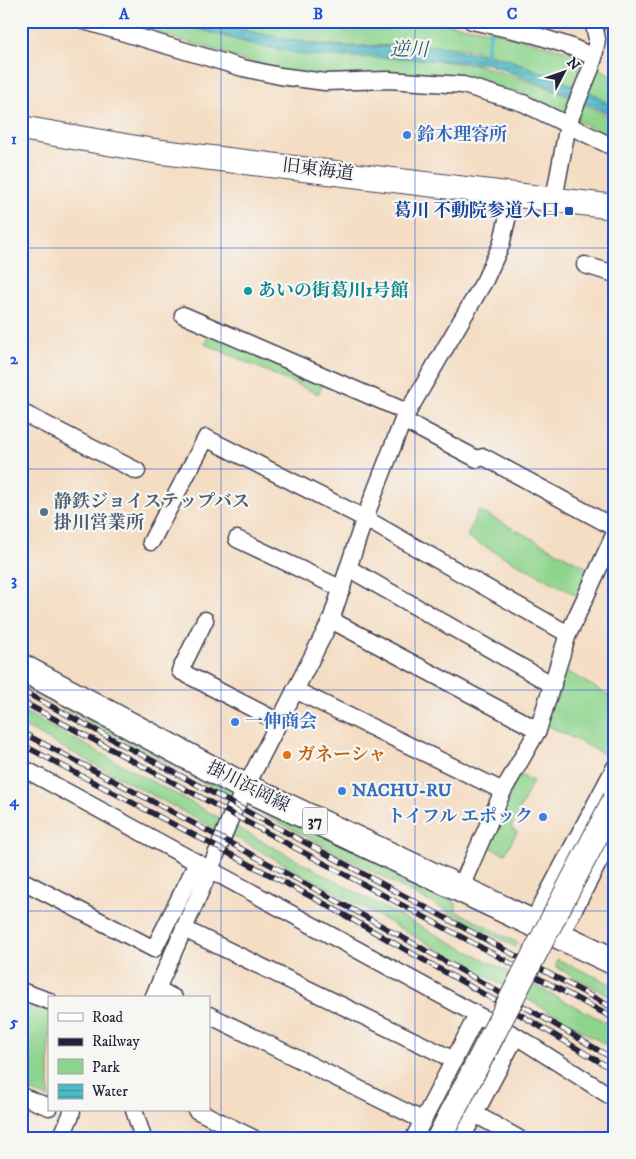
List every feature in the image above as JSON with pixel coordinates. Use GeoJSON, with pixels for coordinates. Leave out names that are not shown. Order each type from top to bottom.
{"type":"FeatureCollection","features":[{"type":"Feature","properties":{"kind":"main road","name":"掛川浜岡線"},"geometry":{"type":"LineString","coordinates":[[21,667],[245,787],[615,962]]}},
{"type":"Feature","properties":{"kind":"street"},"geometry":{"type":"LineString","coordinates":[[84,21],[243,68],[280,76],[325,82],[388,80],[463,85],[523,103],[569,120],[615,148]]}},
{"type":"Feature","properties":{"kind":"street"},"geometry":{"type":"LineString","coordinates":[[554,199],[569,120],[592,62],[597,39],[593,21]]}},
{"type":"Feature","properties":{"kind":"street"},"geometry":{"type":"LineString","coordinates":[[477,22],[569,46],[592,62]]}},
{"type":"Feature","properties":{"kind":"street","name":"旧東海道"},"geometry":{"type":"LineString","coordinates":[[21,128],[154,150],[615,207]]}},
{"type":"Feature","properties":{"kind":"street"},"geometry":{"type":"LineString","coordinates":[[21,880],[154,949],[232,814],[331,620],[364,518],[405,416],[485,280],[501,245],[513,195]]}},
{"type":"Feature","properties":{"kind":"street"},"geometry":{"type":"LineString","coordinates":[[586,264],[615,274]]}},
{"type":"Feature","properties":{"kind":"street"},"geometry":{"type":"LineString","coordinates":[[183,316],[405,416],[478,459],[484,457],[615,528]]}},
{"type":"Feature","properties":{"kind":"street"},"geometry":{"type":"LineString","coordinates":[[21,412],[136,472]]}},
{"type":"Feature","properties":{"kind":"street"},"geometry":{"type":"LineString","coordinates":[[151,542],[206,438],[364,518],[568,634]]}},
{"type":"Feature","properties":{"kind":"street"},"geometry":{"type":"LineString","coordinates":[[460,889],[503,791],[538,730],[568,634],[615,533]]}},
{"type":"Feature","properties":{"kind":"street"},"geometry":{"type":"LineString","coordinates":[[237,539],[342,589]]}},
{"type":"Feature","properties":{"kind":"street"},"geometry":{"type":"LineString","coordinates":[[348,568],[553,685]]}},
{"type":"Feature","properties":{"kind":"street"},"geometry":{"type":"LineString","coordinates":[[206,620],[180,671],[279,722]]}},
{"type":"Feature","properties":{"kind":"street"},"geometry":{"type":"LineString","coordinates":[[331,620],[538,730]]}},
{"type":"Feature","properties":{"kind":"street"},"geometry":{"type":"LineString","coordinates":[[295,690],[503,791]]}},
{"type":"Feature","properties":{"kind":"street"},"geometry":{"type":"LineString","coordinates":[[21,767],[516,1036],[615,1099]]}},
{"type":"Feature","properties":{"kind":"street"},"geometry":{"type":"LineString","coordinates":[[532,923],[615,767]]}},
{"type":"Feature","properties":{"kind":"street"},"geometry":{"type":"LineString","coordinates":[[439,1138],[615,799]]}},
{"type":"Feature","properties":{"kind":"street"},"geometry":{"type":"LineString","coordinates":[[560,936],[612,841]]}},
{"type":"Feature","properties":{"kind":"street"},"geometry":{"type":"LineString","coordinates":[[155,994],[184,929],[203,866]]}},
{"type":"Feature","properties":{"kind":"street"},"geometry":{"type":"LineString","coordinates":[[184,929],[454,1060]]}},
{"type":"Feature","properties":{"kind":"street"},"geometry":{"type":"LineString","coordinates":[[21,991],[48,1001]]}},
{"type":"Feature","properties":{"kind":"street"},"geometry":{"type":"LineString","coordinates":[[210,1015],[422,1120]]}},
{"type":"Feature","properties":{"kind":"street"},"geometry":{"type":"LineString","coordinates":[[414,1138],[477,1015]]}},
{"type":"Feature","properties":{"kind":"street"},"geometry":{"type":"LineString","coordinates":[[462,1138],[516,1036]]}},
{"type":"Feature","properties":{"kind":"street"},"geometry":{"type":"LineString","coordinates":[[21,1096],[48,1107]]}},
{"type":"Feature","properties":{"kind":"street"},"geometry":{"type":"LineString","coordinates":[[61,1138],[67,1112]]}},
{"type":"Feature","properties":{"kind":"street"},"geometry":{"type":"LineString","coordinates":[[135,1112],[143,1138]]}},
{"type":"Feature","properties":{"kind":"street"},"geometry":{"type":"LineString","coordinates":[[200,1112],[253,1138]]}},
{"type":"Feature","properties":{"kind":"street"},"geometry":{"type":"LineString","coordinates":[[474,1114],[518,1138]]}},
{"type":"Feature","properties":{"kind":"green space"},"geometry":{"type":"Polygon","coordinates":[[[117,21],[172,21],[248,43],[321,56],[421,59],[478,65],[544,86],[615,119],[615,140],[522,93],[442,75],[332,80],[266,69],[228,54],[117,21]]]}},
{"type":"Feature","properties":{"kind":"green space"},"geometry":{"type":"Polygon","coordinates":[[[219,21],[364,23],[430,21],[496,32],[571,52],[615,77],[615,109],[594,94],[511,60],[469,49],[425,45],[338,46],[290,40],[239,29],[219,21]]]}},
{"type":"Feature","properties":{"kind":"green space"},"geometry":{"type":"Polygon","coordinates":[[[209,333],[325,382],[318,394],[205,344],[209,333]]]}},
{"type":"Feature","properties":{"kind":"green space"},"geometry":{"type":"Polygon","coordinates":[[[478,510],[590,569],[576,595],[467,537],[478,510]]]}},
{"type":"Feature","properties":{"kind":"green space"},"geometry":{"type":"Polygon","coordinates":[[[558,666],[615,699],[615,741],[608,756],[541,722],[558,666]]]}},
{"type":"Feature","properties":{"kind":"green space"},"geometry":{"type":"Polygon","coordinates":[[[21,674],[456,903],[456,911],[518,943],[515,947],[21,686],[21,674]]]}},
{"type":"Feature","properties":{"kind":"green space"},"geometry":{"type":"Polygon","coordinates":[[[21,710],[396,914],[615,1027],[615,1050],[499,983],[239,839],[214,828],[21,725],[21,710]]]}},
{"type":"Feature","properties":{"kind":"green space"},"geometry":{"type":"Polygon","coordinates":[[[514,772],[533,781],[511,828],[517,832],[505,854],[489,847],[476,876],[469,873],[514,772]]]}},
{"type":"Feature","properties":{"kind":"green space"},"geometry":{"type":"Polygon","coordinates":[[[557,959],[615,986],[615,999],[556,967],[557,959]]]}},
{"type":"Feature","properties":{"kind":"green space"},"geometry":{"type":"Polygon","coordinates":[[[21,998],[48,1008],[48,1098],[21,1088],[21,998]]]}},
{"type":"Feature","properties":{"kind":"water","name":"逆川"},"geometry":{"type":"Polygon","coordinates":[[[172,21],[220,21],[242,30],[311,44],[348,47],[440,46],[508,59],[594,94],[615,109],[615,119],[607,113],[546,86],[487,64],[404,58],[311,56],[248,43],[172,21]]]}},
{"type":"Feature","properties":{"kind":"waterway"},"geometry":{"type":"LineString","coordinates":[[234,32],[237,21]]}},
{"type":"Feature","properties":{"kind":"waterway"},"geometry":{"type":"LineString","coordinates":[[485,58],[491,28]]}},
{"type":"Feature","properties":{"kind":"railway"},"geometry":{"type":"LineString","coordinates":[[21,690],[615,1009]]}},
{"type":"Feature","properties":{"kind":"railway"},"geometry":{"type":"LineString","coordinates":[[21,701],[615,1019]]}},
{"type":"Feature","properties":{"kind":"railway"},"geometry":{"type":"LineString","coordinates":[[21,732],[320,892],[615,1060]]}},
{"type":"Feature","properties":{"kind":"railway"},"geometry":{"type":"LineString","coordinates":[[21,744],[325,904],[615,1071]]}},
{"type":"Feature","properties":{"kind":"place","name":"鈴木理容所"},"geometry":{"type":"Point","coordinates":[407,135]}},
{"type":"Feature","properties":{"kind":"place","name":"葛川 不動院参道入口"},"geometry":{"type":"Point","coordinates":[569,211]}},
{"type":"Feature","properties":{"kind":"place","name":"あいの街葛川1号館"},"geometry":{"type":"Point","coordinates":[248,291]}},
{"type":"Feature","properties":{"kind":"place","name":"静鉄ジョイステップバス 掛川営業所"},"geometry":{"type":"Point","coordinates":[44,512]}},
{"type":"Feature","properties":{"kind":"place","name":"一伸商会"},"geometry":{"type":"Point","coordinates":[235,722]}},
{"type":"Feature","properties":{"kind":"place","name":"ガネーシャ"},"geometry":{"type":"Point","coordinates":[287,755]}},
{"type":"Feature","properties":{"kind":"place","name":"NACHU-RU"},"geometry":{"type":"Point","coordinates":[342,791]}},
{"type":"Feature","properties":{"kind":"place","name":"トイフル エポック"},"geometry":{"type":"Point","coordinates":[543,817]}}]}
